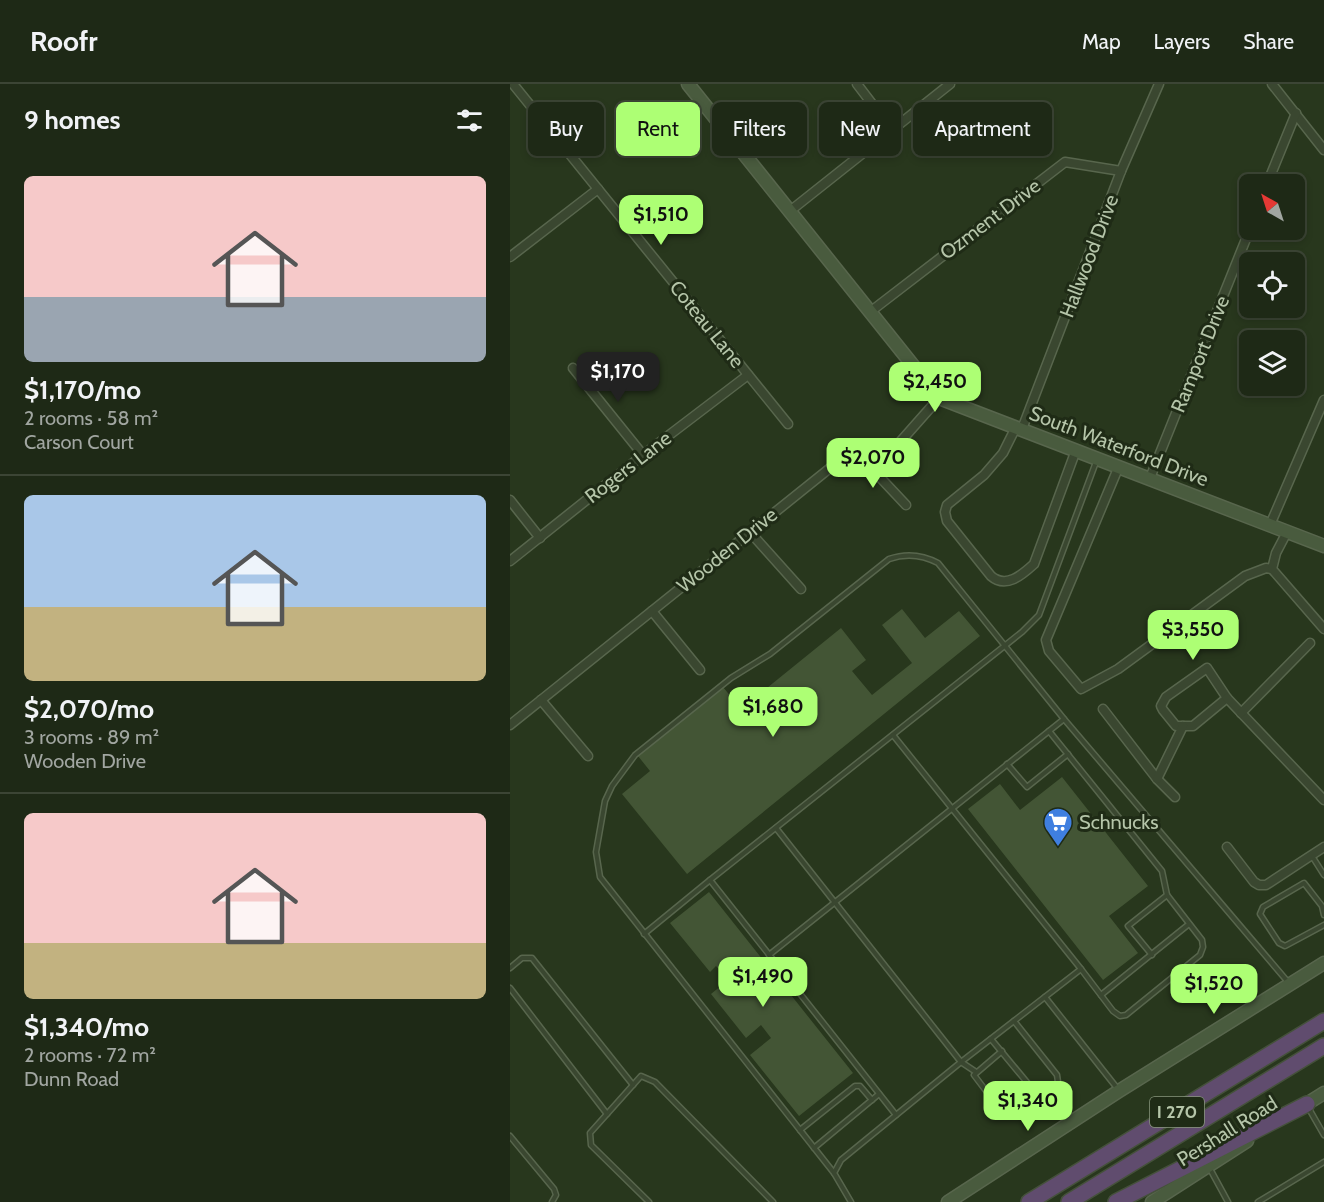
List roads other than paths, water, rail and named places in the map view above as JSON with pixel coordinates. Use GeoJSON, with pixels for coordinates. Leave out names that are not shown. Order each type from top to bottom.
{"type":"FeatureCollection","features":[{"type":"Feature","properties":{"kind":"highway","name":"I 270"},"geometry":{"type":"LineString","coordinates":[[1029,1202],[1324,1021]]}},
{"type":"Feature","properties":{"kind":"highway","name":"I 270"},"geometry":{"type":"LineString","coordinates":[[1069,1202],[1324,1046]]}},
{"type":"Feature","properties":{"kind":"highway"},"geometry":{"type":"LineString","coordinates":[[1116,1202],[1307,1104]]}},
{"type":"Feature","properties":{"kind":"street","name":"Coteau Lane"},"geometry":{"type":"LineString","coordinates":[[511,84],[788,424]]}},
{"type":"Feature","properties":{"kind":"street"},"geometry":{"type":"LineString","coordinates":[[688,84],[939,398]]}},
{"type":"Feature","properties":{"kind":"street"},"geometry":{"type":"LineString","coordinates":[[856,84],[870,102]]}},
{"type":"Feature","properties":{"kind":"street"},"geometry":{"type":"LineString","coordinates":[[901,123],[950,84]]}},
{"type":"Feature","properties":{"kind":"street","name":"Hallwood Drive"},"geometry":{"type":"LineString","coordinates":[[1076,450],[1034,564],[1005,582],[998,582],[947,521],[945,513],[947,505],[984,475],[1003,453],[1019,428],[1121,171],[1159,84]]}},
{"type":"Feature","properties":{"kind":"street"},"geometry":{"type":"LineString","coordinates":[[1272,84],[1324,150]]}},
{"type":"Feature","properties":{"kind":"street"},"geometry":{"type":"LineString","coordinates":[[1271,174],[1296,113]]}},
{"type":"Feature","properties":{"kind":"street"},"geometry":{"type":"LineString","coordinates":[[790,211],[859,156]]}},
{"type":"Feature","properties":{"kind":"street","name":"Ozment Drive"},"geometry":{"type":"LineString","coordinates":[[870,312],[1065,162],[1121,171]]}},
{"type":"Feature","properties":{"kind":"street"},"geometry":{"type":"LineString","coordinates":[[510,257],[598,189]]}},
{"type":"Feature","properties":{"kind":"street","name":"Ramport Drive"},"geometry":{"type":"LineString","coordinates":[[1150,478],[1246,240]]}},
{"type":"Feature","properties":{"kind":"street"},"geometry":{"type":"LineString","coordinates":[[573,368],[643,454]]}},
{"type":"Feature","properties":{"kind":"street","name":"Rogers Lane"},"geometry":{"type":"LineString","coordinates":[[510,561],[643,454],[748,375]]}},
{"type":"Feature","properties":{"kind":"street","name":"South Waterford Drive"},"geometry":{"type":"LineString","coordinates":[[939,398],[1324,546]]}},
{"type":"Feature","properties":{"kind":"street","name":"Wooden Drive"},"geometry":{"type":"LineString","coordinates":[[510,725],[840,460],[893,450],[939,398]]}},
{"type":"Feature","properties":{"kind":"street"},"geometry":{"type":"LineString","coordinates":[[1270,525],[1324,402]]}},
{"type":"Feature","properties":{"kind":"street"},"geometry":{"type":"LineString","coordinates":[[867,455],[874,471],[906,506]]}},
{"type":"Feature","properties":{"kind":"street"},"geometry":{"type":"LineString","coordinates":[[1119,466],[1046,640],[1049,651],[1081,689],[1118,669],[1245,576],[1266,568],[1272,569],[1324,629]]}},
{"type":"Feature","properties":{"kind":"street"},"geometry":{"type":"LineString","coordinates":[[510,500],[540,538]]}},
{"type":"Feature","properties":{"kind":"street"},"geometry":{"type":"LineString","coordinates":[[750,532],[801,589]]}},
{"type":"Feature","properties":{"kind":"street"},"geometry":{"type":"LineString","coordinates":[[1272,569],[1276,553],[1287,532]]}},
{"type":"Feature","properties":{"kind":"street"},"geometry":{"type":"LineString","coordinates":[[652,611],[700,670]]}},
{"type":"Feature","properties":{"kind":"street"},"geometry":{"type":"LineString","coordinates":[[1242,713],[1310,643]]}},
{"type":"Feature","properties":{"kind":"street"},"geometry":{"type":"LineString","coordinates":[[1227,698],[1194,726],[1176,726],[1161,706],[1166,697],[1207,668],[1227,698],[1324,800]]}},
{"type":"Feature","properties":{"kind":"street"},"geometry":{"type":"LineString","coordinates":[[541,700],[588,756]]}},
{"type":"Feature","properties":{"kind":"street"},"geometry":{"type":"LineString","coordinates":[[1103,709],[1157,779],[1175,796]]}},
{"type":"Feature","properties":{"kind":"street"},"geometry":{"type":"LineString","coordinates":[[1157,779],[1183,726]]}},
{"type":"Feature","properties":{"kind":"street"},"geometry":{"type":"LineString","coordinates":[[1227,847],[1254,882],[1266,885],[1324,847]]}},
{"type":"Feature","properties":{"kind":"street"},"geometry":{"type":"LineString","coordinates":[[948,1202],[1119,1091],[1324,963]]}},
{"type":"Feature","properties":{"kind":"street","name":"Pershall Road"},"geometry":{"type":"LineString","coordinates":[[1152,1202],[1324,1094]]}},
{"type":"Feature","properties":{"kind":"lane"},"geometry":{"type":"LineString","coordinates":[[644,934],[1005,646],[1039,615],[1097,458]]}},
{"type":"Feature","properties":{"kind":"lane"},"geometry":{"type":"LineString","coordinates":[[851,1202],[834,1173],[600,877],[596,852],[605,801],[612,786],[635,755],[730,678],[770,654],[889,559],[905,556],[929,558],[938,563],[1064,719],[1290,985]]}},
{"type":"Feature","properties":{"kind":"lane"},"geometry":{"type":"LineString","coordinates":[[769,955],[1064,719]]}},
{"type":"Feature","properties":{"kind":"lane"},"geometry":{"type":"LineString","coordinates":[[893,735],[1113,1011],[1120,1016],[1126,1015],[1200,955],[1203,947],[1202,940],[1167,895],[1162,871],[1049,731]]}},
{"type":"Feature","properties":{"kind":"lane"},"geometry":{"type":"LineString","coordinates":[[1007,764],[1027,787],[1068,754]]}},
{"type":"Feature","properties":{"kind":"lane"},"geometry":{"type":"LineString","coordinates":[[776,828],[961,1062],[976,1072]]}},
{"type":"Feature","properties":{"kind":"lane"},"geometry":{"type":"LineString","coordinates":[[1312,856],[1324,875]]}},
{"type":"Feature","properties":{"kind":"lane"},"geometry":{"type":"LineString","coordinates":[[710,880],[897,1115]]}},
{"type":"Feature","properties":{"kind":"lane"},"geometry":{"type":"LineString","coordinates":[[1304,883],[1322,906],[1324,922],[1288,945],[1282,945],[1260,914],[1263,907],[1304,883]]}},
{"type":"Feature","properties":{"kind":"lane"},"geometry":{"type":"LineString","coordinates":[[1152,955],[1128,926],[1167,895]]}},
{"type":"Feature","properties":{"kind":"lane"},"geometry":{"type":"LineString","coordinates":[[1101,996],[1189,924]]}},
{"type":"Feature","properties":{"kind":"lane"},"geometry":{"type":"LineString","coordinates":[[510,968],[522,958],[532,958],[633,1085]]}},
{"type":"Feature","properties":{"kind":"lane"},"geometry":{"type":"LineString","coordinates":[[834,1173],[841,1160],[961,1062],[1081,969]]}},
{"type":"Feature","properties":{"kind":"lane"},"geometry":{"type":"LineString","coordinates":[[510,988],[607,1114]]}},
{"type":"Feature","properties":{"kind":"lane"},"geometry":{"type":"LineString","coordinates":[[1045,997],[1119,1091]]}},
{"type":"Feature","properties":{"kind":"lane"},"geometry":{"type":"LineString","coordinates":[[1002,1051],[974,1075],[1005,1116],[1015,1115],[1056,1086],[1058,1082],[1057,1075],[1014,1021]]}},
{"type":"Feature","properties":{"kind":"lane"},"geometry":{"type":"LineString","coordinates":[[992,1039],[1040,1098]]}},
{"type":"Feature","properties":{"kind":"lane"},"geometry":{"type":"LineString","coordinates":[[649,1202],[591,1145],[590,1133],[641,1076],[655,1082],[773,1202]]}},
{"type":"Feature","properties":{"kind":"lane"},"geometry":{"type":"LineString","coordinates":[[800,1130],[855,1086],[860,1086],[872,1100]]}},
{"type":"Feature","properties":{"kind":"lane"},"geometry":{"type":"LineString","coordinates":[[814,1148],[879,1094]]}},
{"type":"Feature","properties":{"kind":"lane"},"geometry":{"type":"LineString","coordinates":[[1307,1104],[1324,1135]]}},
{"type":"Feature","properties":{"kind":"lane"},"geometry":{"type":"LineString","coordinates":[[510,1136],[554,1189],[556,1195],[552,1202]]}},
{"type":"Feature","properties":{"kind":"lane"},"geometry":{"type":"LineString","coordinates":[[1258,1202],[1324,1162]]}},
{"type":"Feature","properties":{"kind":"lane"},"geometry":{"type":"LineString","coordinates":[[1208,1166],[1228,1202]]}},
{"type":"Feature","properties":{"kind":"place","name":"Schnucks"},"geometry":{"type":"Point","coordinates":[1058,848]}}]}
